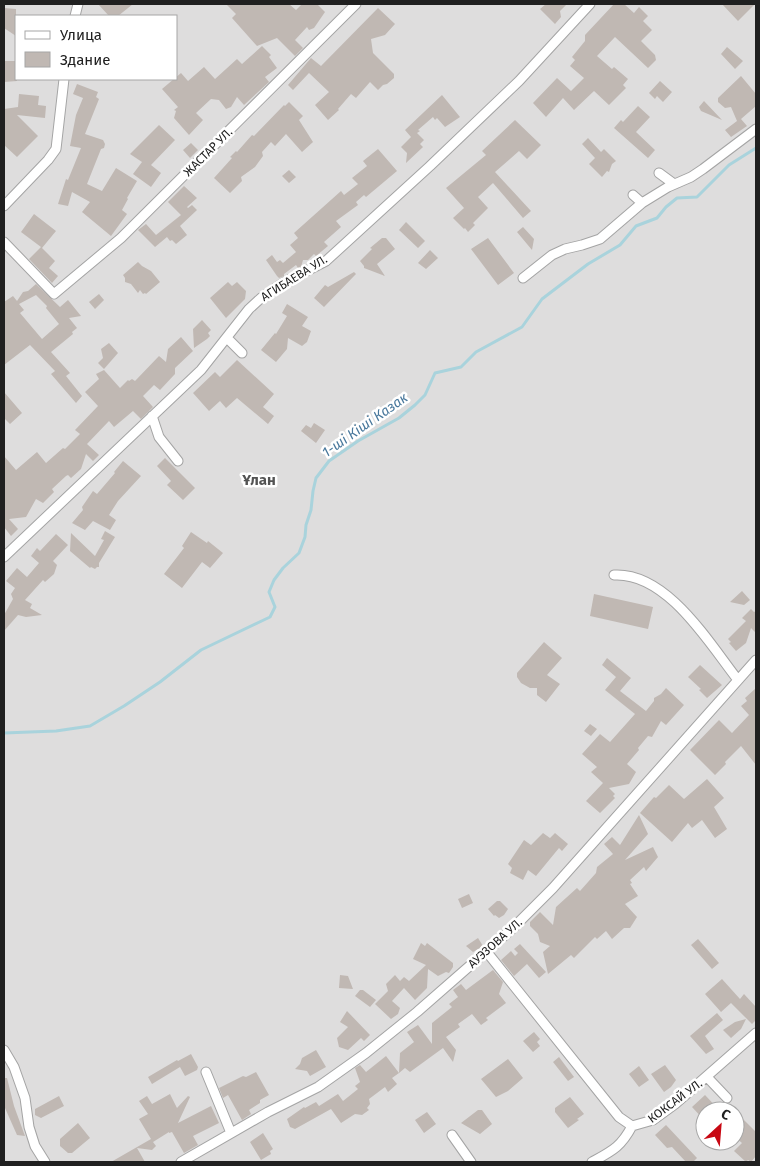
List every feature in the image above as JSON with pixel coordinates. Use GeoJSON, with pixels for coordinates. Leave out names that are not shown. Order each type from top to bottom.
{"type":"FeatureCollection","features":[{"type":"Feature","properties":{"kind":"street","name":"ЖАСТАР УЛ."},"geometry":{"type":"LineString","coordinates":[[4,242],[54,294],[121,238],[356,4]]}},
{"type":"Feature","properties":{"kind":"street","name":"АГИБАЕВА УЛ."},"geometry":{"type":"LineString","coordinates":[[4,557],[201,370],[240,319],[261,298],[283,283],[326,261],[519,81],[590,4]]}},
{"type":"Feature","properties":{"kind":"street"},"geometry":{"type":"LineString","coordinates":[[4,206],[48,160],[56,149],[64,80]]}},
{"type":"Feature","properties":{"kind":"street"},"geometry":{"type":"LineString","coordinates":[[523,278],[552,255],[564,249],[600,239],[642,203],[703,169],[756,129]]}},
{"type":"Feature","properties":{"kind":"street"},"geometry":{"type":"LineString","coordinates":[[659,173],[674,184]]}},
{"type":"Feature","properties":{"kind":"street"},"geometry":{"type":"LineString","coordinates":[[633,195],[642,203]]}},
{"type":"Feature","properties":{"kind":"street"},"geometry":{"type":"LineString","coordinates":[[227,338],[242,353]]}},
{"type":"Feature","properties":{"kind":"street"},"geometry":{"type":"LineString","coordinates":[[152,416],[159,437],[178,461]]}},
{"type":"Feature","properties":{"kind":"street"},"geometry":{"type":"LineString","coordinates":[[614,575],[625,574],[634,577],[672,598],[738,680]]}},
{"type":"Feature","properties":{"kind":"street","name":"АУЭЗОВА УЛ."},"geometry":{"type":"LineString","coordinates":[[181,1162],[318,1087],[417,1012],[513,928],[558,882],[756,660]]}},
{"type":"Feature","properties":{"kind":"street"},"geometry":{"type":"LineString","coordinates":[[486,951],[619,1117],[632,1126]]}},
{"type":"Feature","properties":{"kind":"street","name":"КОКСАЙ УЛ."},"geometry":{"type":"LineString","coordinates":[[592,1162],[614,1149],[624,1140],[632,1126],[653,1120],[707,1077],[756,1033]]}},
{"type":"Feature","properties":{"kind":"street"},"geometry":{"type":"LineString","coordinates":[[4,1050],[20,1082],[25,1098],[29,1127],[35,1146],[45,1162]]}},
{"type":"Feature","properties":{"kind":"street"},"geometry":{"type":"LineString","coordinates":[[206,1072],[231,1133]]}},
{"type":"Feature","properties":{"kind":"street"},"geometry":{"type":"LineString","coordinates":[[707,1077],[727,1098]]}},
{"type":"Feature","properties":{"kind":"street"},"geometry":{"type":"LineString","coordinates":[[452,1135],[471,1162]]}},
{"type":"Feature","properties":{"kind":"shaded area","name":"Ұлан"},"geometry":{"type":"Polygon","coordinates":[[[4,4],[756,4],[756,1162],[4,1162],[4,4]]]}},
{"type":"Feature","properties":{"kind":"building"},"geometry":{"type":"Polygon","coordinates":[[[98,4],[133,4],[119,15],[108,15],[98,4]]]}},
{"type":"Feature","properties":{"kind":"building"},"geometry":{"type":"Polygon","coordinates":[[[226,4],[289,4],[296,10],[302,4],[317,4],[325,12],[314,28],[309,30],[307,27],[295,40],[303,48],[295,56],[277,38],[257,46],[232,18],[236,14],[226,4]]]}},
{"type":"Feature","properties":{"kind":"building"},"geometry":{"type":"Polygon","coordinates":[[[546,4],[567,4],[560,11],[561,17],[555,24],[540,9],[546,4]]]}},
{"type":"Feature","properties":{"kind":"building"},"geometry":{"type":"Polygon","coordinates":[[[614,4],[624,4],[634,13],[639,7],[648,16],[643,21],[652,30],[641,41],[655,55],[656,60],[648,68],[615,37],[597,56],[612,69],[614,67],[628,79],[623,85],[626,88],[609,105],[594,91],[574,110],[563,98],[546,117],[533,103],[557,78],[571,91],[584,78],[570,66],[575,60],[572,57],[585,41],[585,35],[614,4]]]}},
{"type":"Feature","properties":{"kind":"building"},"geometry":{"type":"Polygon","coordinates":[[[722,4],[755,4],[738,21],[722,4]]]}},
{"type":"Feature","properties":{"kind":"building"},"geometry":{"type":"Polygon","coordinates":[[[4,8],[16,9],[15,35],[4,28],[4,8]]]}},
{"type":"Feature","properties":{"kind":"building"},"geometry":{"type":"Polygon","coordinates":[[[378,8],[395,24],[385,35],[371,39],[373,53],[394,74],[394,78],[378,90],[370,82],[356,98],[351,94],[339,110],[328,120],[315,105],[329,92],[309,73],[293,90],[288,85],[311,58],[321,66],[378,8]]]}},
{"type":"Feature","properties":{"kind":"building"},"geometry":{"type":"Polygon","coordinates":[[[262,46],[271,55],[269,57],[277,68],[265,77],[269,82],[244,105],[237,97],[231,107],[226,109],[219,100],[211,99],[196,113],[203,120],[189,135],[174,118],[176,111],[174,110],[178,107],[162,89],[173,80],[178,80],[178,76],[181,73],[188,81],[204,67],[215,79],[237,59],[242,64],[262,46]]]}},
{"type":"Feature","properties":{"kind":"building"},"geometry":{"type":"Polygon","coordinates":[[[727,47],[743,61],[735,69],[721,54],[727,47]]]}},
{"type":"Feature","properties":{"kind":"building"},"geometry":{"type":"Polygon","coordinates":[[[4,61],[15,61],[15,80],[17,81],[4,82],[4,61]]]}},
{"type":"Feature","properties":{"kind":"building"},"geometry":{"type":"Polygon","coordinates":[[[741,76],[756,94],[756,106],[741,119],[747,126],[731,137],[725,130],[737,121],[731,107],[725,108],[718,102],[718,98],[741,76]]]}},
{"type":"Feature","properties":{"kind":"building"},"geometry":{"type":"Polygon","coordinates":[[[660,81],[672,92],[663,102],[657,96],[655,99],[649,93],[660,81]]]}},
{"type":"Feature","properties":{"kind":"building"},"geometry":{"type":"Polygon","coordinates":[[[77,84],[98,92],[96,97],[99,99],[85,134],[103,140],[105,144],[104,148],[101,149],[87,184],[102,191],[116,168],[137,181],[122,210],[127,214],[111,236],[82,212],[90,202],[72,192],[68,206],[58,204],[66,179],[68,180],[81,148],[70,146],[76,115],[83,98],[73,94],[77,84]]]}},
{"type":"Feature","properties":{"kind":"building"},"geometry":{"type":"Polygon","coordinates":[[[19,94],[39,96],[38,105],[46,106],[45,118],[17,115],[38,136],[17,157],[4,145],[4,109],[18,107],[19,94]]]}},
{"type":"Feature","properties":{"kind":"building"},"geometry":{"type":"Polygon","coordinates":[[[442,95],[460,117],[445,127],[437,118],[435,120],[433,117],[417,133],[424,140],[420,144],[423,147],[406,163],[407,153],[401,147],[411,137],[405,130],[442,95]]]}},
{"type":"Feature","properties":{"kind":"building"},"geometry":{"type":"Polygon","coordinates":[[[704,101],[722,120],[701,111],[699,107],[704,101]]]}},
{"type":"Feature","properties":{"kind":"building"},"geometry":{"type":"Polygon","coordinates":[[[289,102],[303,116],[299,120],[313,142],[302,152],[286,134],[275,146],[271,142],[262,152],[263,156],[255,167],[241,177],[242,181],[230,193],[214,178],[232,158],[230,157],[289,102]]]}},
{"type":"Feature","properties":{"kind":"building"},"geometry":{"type":"Polygon","coordinates":[[[638,106],[650,117],[636,132],[655,150],[648,158],[614,128],[621,120],[623,122],[638,106]]]}},
{"type":"Feature","properties":{"kind":"building"},"geometry":{"type":"Polygon","coordinates":[[[515,120],[541,145],[527,159],[519,151],[495,172],[531,211],[523,218],[493,183],[478,197],[488,208],[473,223],[475,225],[468,232],[453,218],[464,208],[446,188],[486,155],[482,151],[515,120]]]}},
{"type":"Feature","properties":{"kind":"building"},"geometry":{"type":"Polygon","coordinates":[[[159,125],[175,140],[151,165],[161,173],[151,187],[133,174],[142,162],[130,154],[159,125]]]}},
{"type":"Feature","properties":{"kind":"building"},"geometry":{"type":"Polygon","coordinates":[[[588,138],[601,152],[604,149],[616,161],[612,164],[609,172],[607,171],[602,177],[589,164],[595,158],[582,144],[588,138]]]}},
{"type":"Feature","properties":{"kind":"building"},"geometry":{"type":"Polygon","coordinates":[[[191,143],[198,150],[190,158],[183,150],[191,143]]]}},
{"type":"Feature","properties":{"kind":"building"},"geometry":{"type":"Polygon","coordinates":[[[378,149],[397,171],[366,197],[364,195],[356,202],[358,205],[336,221],[341,227],[324,242],[328,246],[316,256],[314,254],[308,260],[303,260],[301,267],[298,268],[296,265],[279,278],[266,260],[272,255],[277,262],[280,260],[283,263],[296,252],[290,245],[298,238],[294,233],[341,191],[344,195],[358,184],[352,178],[367,166],[363,161],[378,149]]]}},
{"type":"Feature","properties":{"kind":"building"},"geometry":{"type":"Polygon","coordinates":[[[289,170],[296,177],[289,183],[282,176],[289,170]]]}},
{"type":"Feature","properties":{"kind":"building"},"geometry":{"type":"Polygon","coordinates":[[[184,186],[197,198],[187,207],[192,205],[197,210],[180,226],[187,235],[176,244],[167,237],[155,247],[138,230],[146,224],[156,235],[181,215],[168,202],[184,186]]]}},
{"type":"Feature","properties":{"kind":"building"},"geometry":{"type":"Polygon","coordinates":[[[34,214],[56,231],[42,248],[55,261],[49,268],[58,276],[52,283],[29,259],[41,247],[21,232],[34,214]]]}},
{"type":"Feature","properties":{"kind":"building"},"geometry":{"type":"Polygon","coordinates":[[[406,222],[425,241],[418,248],[399,230],[406,222]]]}},
{"type":"Feature","properties":{"kind":"building"},"geometry":{"type":"Polygon","coordinates":[[[523,227],[534,239],[532,250],[517,232],[523,227]]]}},
{"type":"Feature","properties":{"kind":"building"},"geometry":{"type":"Polygon","coordinates":[[[382,238],[386,238],[395,249],[377,264],[385,276],[364,268],[360,261],[372,249],[370,248],[382,238]]]}},
{"type":"Feature","properties":{"kind":"building"},"geometry":{"type":"Polygon","coordinates":[[[488,238],[514,273],[498,285],[471,249],[488,238]]]}},
{"type":"Feature","properties":{"kind":"building"},"geometry":{"type":"Polygon","coordinates":[[[430,250],[438,258],[426,269],[418,263],[430,250]]]}},
{"type":"Feature","properties":{"kind":"building"},"geometry":{"type":"Polygon","coordinates":[[[138,262],[151,271],[160,282],[146,294],[143,294],[140,290],[138,293],[131,284],[125,282],[123,275],[138,262]]]}},
{"type":"Feature","properties":{"kind":"building"},"geometry":{"type":"Polygon","coordinates":[[[354,272],[356,274],[324,307],[314,298],[325,285],[328,287],[354,272]]]}},
{"type":"Feature","properties":{"kind":"building"},"geometry":{"type":"Polygon","coordinates":[[[228,282],[232,286],[237,282],[246,291],[245,299],[226,318],[210,298],[228,282]]]}},
{"type":"Feature","properties":{"kind":"building"},"geometry":{"type":"Polygon","coordinates":[[[36,284],[60,307],[68,300],[81,316],[69,318],[77,328],[72,332],[73,334],[51,352],[70,373],[66,376],[82,396],[76,403],[51,374],[55,371],[30,345],[4,365],[4,302],[13,296],[17,301],[23,292],[28,291],[36,284]],[[36,295],[19,304],[24,310],[20,313],[42,339],[59,324],[46,308],[47,306],[36,295]]]}},
{"type":"Feature","properties":{"kind":"building"},"geometry":{"type":"Polygon","coordinates":[[[99,294],[104,300],[95,309],[89,302],[99,294]]]}},
{"type":"Feature","properties":{"kind":"building"},"geometry":{"type":"Polygon","coordinates":[[[287,304],[308,317],[302,326],[311,331],[307,342],[302,346],[288,338],[287,349],[276,362],[261,350],[276,334],[287,316],[282,313],[287,304]]]}},
{"type":"Feature","properties":{"kind":"building"},"geometry":{"type":"Polygon","coordinates":[[[202,320],[211,330],[208,333],[210,336],[194,348],[193,329],[202,320]]]}},
{"type":"Feature","properties":{"kind":"building"},"geometry":{"type":"Polygon","coordinates":[[[181,337],[193,351],[175,368],[175,374],[160,390],[154,385],[143,396],[153,407],[141,419],[133,411],[114,427],[109,421],[87,444],[99,455],[93,461],[86,454],[81,469],[71,478],[68,475],[66,476],[52,489],[54,492],[43,503],[36,499],[26,517],[9,519],[18,529],[11,536],[4,527],[4,456],[16,470],[37,452],[46,463],[63,448],[65,449],[80,434],[75,430],[98,406],[85,392],[99,379],[96,374],[104,370],[120,388],[128,380],[132,379],[135,381],[159,356],[166,362],[168,349],[181,337]]]}},
{"type":"Feature","properties":{"kind":"building"},"geometry":{"type":"Polygon","coordinates":[[[109,343],[118,353],[104,369],[98,363],[103,358],[101,349],[109,343]]]}},
{"type":"Feature","properties":{"kind":"building"},"geometry":{"type":"Polygon","coordinates":[[[237,360],[274,394],[263,407],[274,416],[268,424],[237,398],[226,408],[220,401],[209,411],[193,393],[215,372],[220,377],[237,360]]]}},
{"type":"Feature","properties":{"kind":"building"},"geometry":{"type":"Polygon","coordinates":[[[4,392],[22,413],[10,424],[4,418],[4,392]]]}},
{"type":"Feature","properties":{"kind":"building"},"geometry":{"type":"Polygon","coordinates":[[[314,423],[325,430],[316,443],[301,431],[306,425],[311,428],[314,423]]]}},
{"type":"Feature","properties":{"kind":"building"},"geometry":{"type":"Polygon","coordinates":[[[165,458],[195,488],[183,500],[167,485],[171,481],[157,466],[165,458]]]}},
{"type":"Feature","properties":{"kind":"building"},"geometry":{"type":"Polygon","coordinates":[[[123,461],[141,476],[118,501],[109,515],[116,520],[110,530],[93,521],[85,530],[72,523],[83,510],[82,507],[93,491],[97,494],[123,461]]]}},
{"type":"Feature","properties":{"kind":"building"},"geometry":{"type":"Polygon","coordinates":[[[105,531],[115,537],[99,563],[99,567],[95,569],[90,568],[70,551],[71,533],[95,556],[104,540],[101,539],[105,531]]]}},
{"type":"Feature","properties":{"kind":"building"},"geometry":{"type":"Polygon","coordinates":[[[191,532],[207,543],[208,541],[223,553],[210,568],[202,562],[182,588],[164,574],[184,548],[182,546],[191,532]]]}},
{"type":"Feature","properties":{"kind":"building"},"geometry":{"type":"Polygon","coordinates":[[[56,534],[68,545],[53,561],[57,565],[54,574],[45,582],[43,580],[25,600],[32,604],[30,608],[42,615],[26,617],[18,615],[4,631],[4,615],[13,599],[11,594],[15,588],[6,581],[17,568],[27,577],[39,563],[31,556],[37,548],[40,551],[56,534]]]}},
{"type":"Feature","properties":{"kind":"building"},"geometry":{"type":"Polygon","coordinates":[[[742,591],[750,600],[744,605],[730,602],[742,591]]]}},
{"type":"Feature","properties":{"kind":"building"},"geometry":{"type":"Polygon","coordinates":[[[594,594],[653,607],[648,629],[590,616],[594,594]]]}},
{"type":"Feature","properties":{"kind":"building"},"geometry":{"type":"Polygon","coordinates":[[[751,609],[754,612],[756,611],[756,633],[751,628],[746,643],[736,651],[728,639],[746,621],[742,618],[751,609]]]}},
{"type":"Feature","properties":{"kind":"building"},"geometry":{"type":"Polygon","coordinates":[[[544,642],[562,658],[547,675],[560,684],[546,702],[537,695],[537,688],[530,688],[521,683],[517,677],[517,673],[544,642]]]}},
{"type":"Feature","properties":{"kind":"building"},"geometry":{"type":"Polygon","coordinates":[[[607,658],[631,678],[620,691],[646,711],[654,701],[654,698],[666,688],[684,705],[666,725],[661,721],[652,737],[648,736],[638,748],[639,750],[627,764],[636,772],[629,784],[609,788],[615,794],[613,796],[615,798],[600,813],[586,801],[603,783],[591,772],[597,767],[582,754],[600,734],[610,742],[635,714],[605,690],[616,677],[602,665],[607,658]]]}},
{"type":"Feature","properties":{"kind":"building"},"geometry":{"type":"Polygon","coordinates":[[[700,665],[722,685],[707,698],[699,690],[701,689],[688,677],[700,665]]]}},
{"type":"Feature","properties":{"kind":"building"},"geometry":{"type":"Polygon","coordinates":[[[756,688],[756,765],[741,746],[715,775],[690,750],[719,720],[732,733],[749,715],[741,706],[747,701],[745,698],[756,688]]]}},
{"type":"Feature","properties":{"kind":"building"},"geometry":{"type":"Polygon","coordinates":[[[590,724],[597,729],[591,736],[584,731],[590,724]]]}},
{"type":"Feature","properties":{"kind":"building"},"geometry":{"type":"Polygon","coordinates":[[[707,779],[724,798],[714,807],[727,829],[715,838],[702,820],[692,828],[688,823],[672,842],[640,813],[654,797],[656,798],[669,785],[684,799],[707,779]]]}},
{"type":"Feature","properties":{"kind":"building"},"geometry":{"type":"Polygon","coordinates":[[[639,815],[648,834],[625,860],[653,847],[658,857],[646,871],[644,867],[630,880],[632,883],[630,884],[638,896],[625,904],[637,917],[630,928],[624,928],[612,939],[606,931],[597,939],[595,937],[574,958],[571,955],[548,974],[543,952],[550,946],[540,942],[538,934],[530,926],[530,922],[540,912],[553,925],[556,907],[577,888],[580,891],[596,873],[597,867],[613,854],[604,844],[612,837],[620,845],[639,815]]]}},
{"type":"Feature","properties":{"kind":"building"},"geometry":{"type":"Polygon","coordinates":[[[543,833],[550,838],[555,833],[568,844],[562,851],[559,848],[536,876],[528,870],[523,880],[510,873],[512,868],[508,864],[524,840],[531,845],[543,833]]]}},
{"type":"Feature","properties":{"kind":"building"},"geometry":{"type":"Polygon","coordinates":[[[469,894],[473,903],[462,908],[458,899],[469,894]]]}},
{"type":"Feature","properties":{"kind":"building"},"geometry":{"type":"Polygon","coordinates":[[[497,901],[500,901],[508,909],[499,918],[494,916],[488,909],[497,901]]]}},
{"type":"Feature","properties":{"kind":"building"},"geometry":{"type":"Polygon","coordinates":[[[478,938],[483,946],[473,952],[466,946],[478,938]]]}},
{"type":"Feature","properties":{"kind":"building"},"geometry":{"type":"Polygon","coordinates":[[[698,939],[719,963],[712,969],[691,945],[698,939]]]}},
{"type":"Feature","properties":{"kind":"building"},"geometry":{"type":"Polygon","coordinates":[[[421,943],[425,946],[427,943],[453,963],[453,967],[449,973],[446,972],[438,976],[428,969],[427,988],[415,1000],[404,988],[392,1001],[400,1008],[398,1014],[391,1019],[375,1004],[388,991],[386,984],[395,975],[400,981],[404,977],[409,981],[426,965],[413,959],[421,943]]]}},
{"type":"Feature","properties":{"kind":"building"},"geometry":{"type":"Polygon","coordinates":[[[520,944],[546,972],[539,978],[527,964],[514,976],[501,960],[511,951],[515,956],[518,953],[514,949],[520,944]]]}},
{"type":"Feature","properties":{"kind":"building"},"geometry":{"type":"Polygon","coordinates":[[[493,970],[503,982],[499,994],[506,1003],[486,1018],[488,1020],[481,1025],[472,1014],[458,1024],[460,1027],[446,1037],[456,1050],[453,1062],[443,1048],[410,1072],[405,1068],[399,1073],[400,1053],[414,1042],[407,1032],[418,1025],[432,1044],[432,1023],[452,1007],[449,1004],[458,997],[453,990],[461,984],[466,990],[493,970]]]}},
{"type":"Feature","properties":{"kind":"building"},"geometry":{"type":"Polygon","coordinates":[[[340,975],[348,976],[353,989],[339,988],[340,975]]]}},
{"type":"Feature","properties":{"kind":"building"},"geometry":{"type":"Polygon","coordinates":[[[722,979],[740,999],[744,994],[756,1007],[756,1020],[752,1024],[731,1003],[721,1012],[705,994],[722,979]]]}},
{"type":"Feature","properties":{"kind":"building"},"geometry":{"type":"Polygon","coordinates":[[[360,990],[363,990],[376,1000],[370,1007],[355,996],[360,990]]]}},
{"type":"Feature","properties":{"kind":"building"},"geometry":{"type":"Polygon","coordinates":[[[347,1011],[370,1035],[364,1041],[361,1038],[348,1050],[339,1047],[337,1038],[348,1027],[340,1022],[347,1011]]]}},
{"type":"Feature","properties":{"kind":"building"},"geometry":{"type":"Polygon","coordinates":[[[717,1013],[723,1020],[705,1036],[714,1049],[706,1054],[690,1036],[717,1013]]]}},
{"type":"Feature","properties":{"kind":"building"},"geometry":{"type":"Polygon","coordinates":[[[746,1019],[741,1029],[731,1038],[723,1030],[735,1022],[746,1019]]]}},
{"type":"Feature","properties":{"kind":"building"},"geometry":{"type":"Polygon","coordinates":[[[534,1032],[540,1039],[537,1042],[540,1046],[533,1052],[523,1041],[534,1032]]]}},
{"type":"Feature","properties":{"kind":"building"},"geometry":{"type":"Polygon","coordinates":[[[316,1050],[326,1067],[310,1076],[307,1071],[295,1069],[300,1064],[302,1058],[316,1050]]]}},
{"type":"Feature","properties":{"kind":"building"},"geometry":{"type":"Polygon","coordinates":[[[191,1054],[198,1067],[197,1070],[185,1076],[180,1067],[152,1084],[148,1077],[191,1054]]]}},
{"type":"Feature","properties":{"kind":"building"},"geometry":{"type":"Polygon","coordinates":[[[386,1056],[399,1073],[392,1078],[397,1084],[388,1092],[385,1087],[369,1099],[370,1104],[367,1108],[369,1110],[362,1115],[355,1114],[341,1123],[331,1109],[295,1129],[290,1127],[287,1119],[304,1107],[316,1102],[319,1106],[338,1094],[343,1101],[358,1089],[355,1086],[360,1082],[355,1068],[360,1065],[366,1072],[386,1056]]]}},
{"type":"Feature","properties":{"kind":"building"},"geometry":{"type":"Polygon","coordinates":[[[559,1057],[574,1077],[568,1081],[553,1062],[559,1057]]]}},
{"type":"Feature","properties":{"kind":"building"},"geometry":{"type":"Polygon","coordinates":[[[508,1059],[523,1078],[508,1091],[496,1097],[481,1079],[508,1059]]]}},
{"type":"Feature","properties":{"kind":"building"},"geometry":{"type":"Polygon","coordinates":[[[665,1065],[676,1080],[664,1092],[651,1074],[665,1065]]]}},
{"type":"Feature","properties":{"kind":"building"},"geometry":{"type":"Polygon","coordinates":[[[639,1066],[649,1080],[639,1087],[629,1074],[639,1066]]]}},
{"type":"Feature","properties":{"kind":"building"},"geometry":{"type":"Polygon","coordinates":[[[256,1072],[269,1095],[249,1110],[251,1114],[242,1120],[228,1095],[223,1098],[219,1088],[256,1072]]]}},
{"type":"Feature","properties":{"kind":"building"},"geometry":{"type":"Polygon","coordinates":[[[4,1078],[7,1078],[14,1106],[25,1136],[17,1135],[4,1108],[4,1078]]]}},
{"type":"Feature","properties":{"kind":"building"},"geometry":{"type":"Polygon","coordinates":[[[170,1094],[177,1108],[188,1096],[190,1097],[178,1123],[211,1106],[219,1123],[193,1136],[198,1145],[184,1153],[172,1132],[169,1132],[153,1142],[156,1146],[152,1150],[137,1148],[145,1162],[111,1162],[151,1139],[139,1119],[148,1114],[139,1101],[147,1096],[152,1104],[170,1094]]]}},
{"type":"Feature","properties":{"kind":"building"},"geometry":{"type":"Polygon","coordinates":[[[705,1095],[711,1101],[698,1101],[705,1095]]]}},
{"type":"Feature","properties":{"kind":"building"},"geometry":{"type":"Polygon","coordinates":[[[59,1096],[64,1106],[41,1118],[35,1115],[35,1109],[59,1096]]]}},
{"type":"Feature","properties":{"kind":"building"},"geometry":{"type":"Polygon","coordinates":[[[570,1097],[584,1114],[568,1128],[555,1112],[555,1108],[570,1097]]]}},
{"type":"Feature","properties":{"kind":"building"},"geometry":{"type":"Polygon","coordinates":[[[478,1110],[482,1110],[492,1124],[480,1134],[461,1123],[478,1110]]]}},
{"type":"Feature","properties":{"kind":"building"},"geometry":{"type":"Polygon","coordinates":[[[427,1112],[436,1124],[424,1133],[415,1120],[427,1112]]]}},
{"type":"Feature","properties":{"kind":"building"},"geometry":{"type":"Polygon","coordinates":[[[745,1121],[755,1131],[756,1156],[751,1162],[748,1160],[746,1162],[734,1151],[745,1151],[745,1121]]]}},
{"type":"Feature","properties":{"kind":"building"},"geometry":{"type":"Polygon","coordinates":[[[78,1123],[90,1138],[72,1153],[68,1153],[60,1146],[60,1139],[78,1123]]]}},
{"type":"Feature","properties":{"kind":"building"},"geometry":{"type":"Polygon","coordinates":[[[666,1125],[697,1158],[693,1162],[686,1162],[672,1147],[667,1148],[655,1135],[666,1125]]]}},
{"type":"Feature","properties":{"kind":"building"},"geometry":{"type":"Polygon","coordinates":[[[263,1133],[273,1149],[270,1151],[271,1154],[261,1160],[250,1142],[263,1133]]]}},
{"type":"Feature","properties":{"kind":"waterway","name":"1-ші Кіші Казак"},"geometry":{"type":"LineString","coordinates":[[4,733],[56,731],[90,726],[160,682],[201,650],[270,617],[275,607],[269,592],[274,580],[283,568],[299,553],[305,537],[316,478],[329,461],[358,441],[399,418],[415,405],[425,395],[435,373],[461,367],[476,352],[522,327],[542,299],[588,264],[620,245],[636,226],[657,218],[677,198],[697,197],[729,165],[756,148]]}},
{"type":"Feature","properties":{"kind":"district","name":"Ұлан"},"geometry":{"type":"Point","coordinates":[259,480]}}]}
